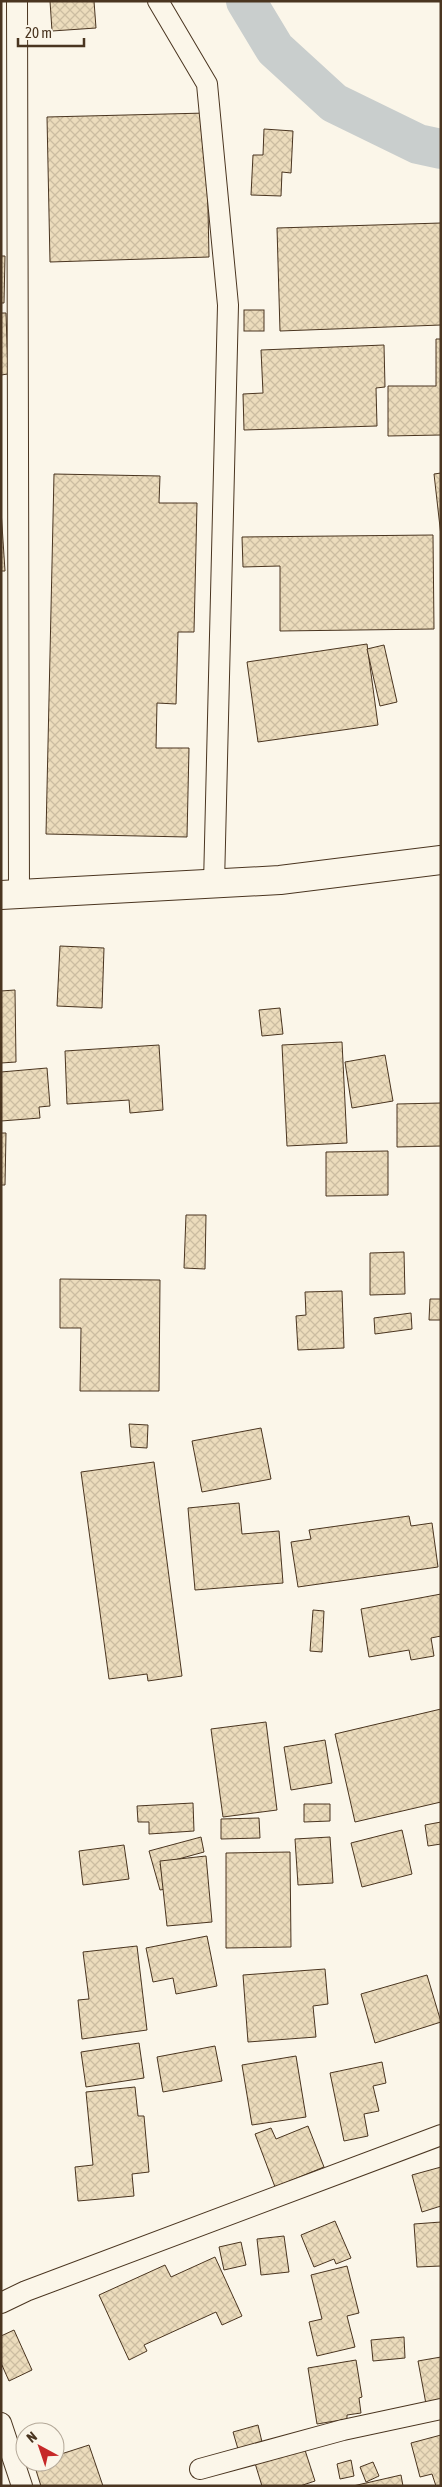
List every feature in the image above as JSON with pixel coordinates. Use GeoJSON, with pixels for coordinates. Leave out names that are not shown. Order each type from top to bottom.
{"type":"FeatureCollection","features":[{"type":"Feature","properties":{"kind":"main road"},"geometry":{"type":"LineString","coordinates":[[10,894],[280,880],[441,860]]}},
{"type":"Feature","properties":{"kind":"street"},"geometry":{"type":"LineString","coordinates":[[10,894],[16,1]]}},
{"type":"Feature","properties":{"kind":"street"},"geometry":{"type":"LineString","coordinates":[[158,1],[207,84],[228,305],[214,884]]}},
{"type":"Feature","properties":{"kind":"street"},"geometry":{"type":"LineString","coordinates":[[1,2303],[26,2291],[441,2135]]}},
{"type":"Feature","properties":{"kind":"street"},"geometry":{"type":"LineString","coordinates":[[200,2469],[343,2430],[441,2409]]}},
{"type":"Feature","properties":{"kind":"street"},"geometry":{"type":"LineString","coordinates":[[1,2423],[22,2486]]}},
{"type":"Feature","properties":{"kind":"building"},"geometry":{"type":"Polygon","coordinates":[[[50,1],[94,1],[96,28],[52,31],[50,1]]]}},
{"type":"Feature","properties":{"kind":"building"},"geometry":{"type":"Polygon","coordinates":[[[206,113],[209,257],[50,262],[47,117],[206,113]]]}},
{"type":"Feature","properties":{"kind":"building"},"geometry":{"type":"Polygon","coordinates":[[[264,129],[293,131],[291,173],[282,172],[281,196],[251,195],[253,155],[263,155],[264,129]]]}},
{"type":"Feature","properties":{"kind":"building"},"geometry":{"type":"Polygon","coordinates":[[[441,223],[441,325],[280,331],[277,228],[441,223]]]}},
{"type":"Feature","properties":{"kind":"building"},"geometry":{"type":"Polygon","coordinates":[[[1,256],[5,256],[4,303],[1,303],[1,256]]]}},
{"type":"Feature","properties":{"kind":"building"},"geometry":{"type":"Polygon","coordinates":[[[244,310],[264,310],[264,331],[244,331],[244,310]]]}},
{"type":"Feature","properties":{"kind":"building"},"geometry":{"type":"Polygon","coordinates":[[[1,313],[6,313],[8,374],[1,375],[1,313]]]}},
{"type":"Feature","properties":{"kind":"building"},"geometry":{"type":"Polygon","coordinates":[[[436,339],[441,339],[441,435],[388,436],[388,386],[436,386],[436,339]]]}},
{"type":"Feature","properties":{"kind":"building"},"geometry":{"type":"Polygon","coordinates":[[[384,345],[385,387],[376,388],[377,426],[244,430],[243,394],[263,393],[261,350],[384,345]]]}},
{"type":"Feature","properties":{"kind":"building"},"geometry":{"type":"Polygon","coordinates":[[[441,473],[441,536],[434,474],[441,473]]]}},
{"type":"Feature","properties":{"kind":"building"},"geometry":{"type":"Polygon","coordinates":[[[54,474],[160,476],[159,503],[197,503],[194,632],[178,632],[176,704],[157,703],[156,748],[189,748],[187,837],[46,834],[54,474]]]}},
{"type":"Feature","properties":{"kind":"building"},"geometry":{"type":"Polygon","coordinates":[[[1,510],[5,571],[1,571],[1,510]]]}},
{"type":"Feature","properties":{"kind":"building"},"geometry":{"type":"Polygon","coordinates":[[[433,535],[434,629],[280,631],[280,566],[243,567],[242,537],[433,535]]]}},
{"type":"Feature","properties":{"kind":"building"},"geometry":{"type":"Polygon","coordinates":[[[367,644],[378,725],[258,742],[247,662],[367,644]]]}},
{"type":"Feature","properties":{"kind":"building"},"geometry":{"type":"Polygon","coordinates":[[[384,645],[397,702],[380,706],[367,649],[384,645]]]}},
{"type":"Feature","properties":{"kind":"building"},"geometry":{"type":"Polygon","coordinates":[[[60,946],[104,948],[102,1008],[57,1006],[60,946]]]}},
{"type":"Feature","properties":{"kind":"building"},"geometry":{"type":"Polygon","coordinates":[[[15,990],[16,1062],[1,1063],[1,991],[15,990]]]}},
{"type":"Feature","properties":{"kind":"building"},"geometry":{"type":"Polygon","coordinates":[[[280,1008],[283,1034],[262,1036],[259,1010],[280,1008]]]}},
{"type":"Feature","properties":{"kind":"building"},"geometry":{"type":"Polygon","coordinates":[[[342,1042],[347,1143],[287,1146],[282,1045],[342,1042]]]}},
{"type":"Feature","properties":{"kind":"building"},"geometry":{"type":"Polygon","coordinates":[[[159,1045],[163,1110],[130,1113],[129,1100],[67,1104],[65,1051],[159,1045]]]}},
{"type":"Feature","properties":{"kind":"building"},"geometry":{"type":"Polygon","coordinates":[[[385,1055],[393,1101],[352,1108],[345,1062],[385,1055]]]}},
{"type":"Feature","properties":{"kind":"building"},"geometry":{"type":"Polygon","coordinates":[[[47,1068],[50,1106],[39,1107],[40,1118],[1,1121],[1,1072],[47,1068]]]}},
{"type":"Feature","properties":{"kind":"building"},"geometry":{"type":"Polygon","coordinates":[[[441,1103],[441,1146],[397,1147],[397,1104],[441,1103]]]}},
{"type":"Feature","properties":{"kind":"building"},"geometry":{"type":"Polygon","coordinates":[[[1,1133],[6,1133],[5,1185],[1,1185],[1,1133]]]}},
{"type":"Feature","properties":{"kind":"building"},"geometry":{"type":"Polygon","coordinates":[[[388,1151],[388,1195],[326,1196],[326,1152],[388,1151]]]}},
{"type":"Feature","properties":{"kind":"building"},"geometry":{"type":"Polygon","coordinates":[[[186,1215],[206,1215],[205,1269],[184,1268],[186,1215]]]}},
{"type":"Feature","properties":{"kind":"building"},"geometry":{"type":"Polygon","coordinates":[[[404,1252],[405,1294],[370,1295],[370,1253],[404,1252]]]}},
{"type":"Feature","properties":{"kind":"building"},"geometry":{"type":"Polygon","coordinates":[[[60,1279],[160,1280],[159,1391],[80,1391],[81,1328],[60,1328],[60,1279]]]}},
{"type":"Feature","properties":{"kind":"building"},"geometry":{"type":"Polygon","coordinates":[[[342,1291],[344,1348],[298,1350],[296,1316],[306,1315],[305,1292],[342,1291]]]}},
{"type":"Feature","properties":{"kind":"building"},"geometry":{"type":"Polygon","coordinates":[[[430,1299],[441,1299],[441,1320],[429,1320],[430,1299]]]}},
{"type":"Feature","properties":{"kind":"building"},"geometry":{"type":"Polygon","coordinates":[[[411,1313],[412,1329],[375,1334],[374,1318],[411,1313]]]}},
{"type":"Feature","properties":{"kind":"building"},"geometry":{"type":"Polygon","coordinates":[[[129,1424],[148,1425],[147,1448],[131,1447],[129,1424]]]}},
{"type":"Feature","properties":{"kind":"building"},"geometry":{"type":"Polygon","coordinates":[[[261,1428],[271,1479],[202,1492],[192,1441],[261,1428]]]}},
{"type":"Feature","properties":{"kind":"building"},"geometry":{"type":"Polygon","coordinates":[[[154,1462],[182,1676],[148,1681],[147,1674],[109,1679],[81,1472],[154,1462]]]}},
{"type":"Feature","properties":{"kind":"building"},"geometry":{"type":"Polygon","coordinates":[[[239,1503],[242,1534],[279,1531],[283,1583],[195,1590],[188,1508],[239,1503]]]}},
{"type":"Feature","properties":{"kind":"building"},"geometry":{"type":"Polygon","coordinates":[[[409,1516],[411,1526],[432,1523],[438,1567],[298,1587],[291,1542],[311,1539],[309,1530],[409,1516]]]}},
{"type":"Feature","properties":{"kind":"building"},"geometry":{"type":"Polygon","coordinates":[[[441,1594],[441,1636],[431,1638],[434,1656],[411,1660],[409,1650],[369,1657],[361,1609],[441,1594]]]}},
{"type":"Feature","properties":{"kind":"building"},"geometry":{"type":"Polygon","coordinates":[[[313,1610],[324,1611],[322,1652],[310,1651],[313,1610]]]}},
{"type":"Feature","properties":{"kind":"building"},"geometry":{"type":"Polygon","coordinates":[[[441,1709],[441,1802],[355,1822],[335,1734],[441,1709]]]}},
{"type":"Feature","properties":{"kind":"building"},"geometry":{"type":"Polygon","coordinates":[[[266,1722],[277,1810],[223,1817],[211,1729],[266,1722]]]}},
{"type":"Feature","properties":{"kind":"building"},"geometry":{"type":"Polygon","coordinates":[[[325,1740],[332,1783],[291,1790],[284,1747],[325,1740]]]}},
{"type":"Feature","properties":{"kind":"building"},"geometry":{"type":"Polygon","coordinates":[[[193,1803],[194,1831],[149,1834],[149,1822],[138,1822],[137,1806],[193,1803]]]}},
{"type":"Feature","properties":{"kind":"building"},"geometry":{"type":"Polygon","coordinates":[[[304,1804],[330,1804],[330,1821],[304,1822],[304,1804]]]}},
{"type":"Feature","properties":{"kind":"building"},"geometry":{"type":"Polygon","coordinates":[[[259,1818],[260,1838],[221,1839],[221,1819],[259,1818]]]}},
{"type":"Feature","properties":{"kind":"building"},"geometry":{"type":"Polygon","coordinates":[[[441,1822],[441,1844],[428,1846],[425,1825],[441,1822]]]}},
{"type":"Feature","properties":{"kind":"building"},"geometry":{"type":"Polygon","coordinates":[[[402,1830],[412,1874],[362,1887],[351,1843],[402,1830]]]}},
{"type":"Feature","properties":{"kind":"building"},"geometry":{"type":"Polygon","coordinates":[[[201,1837],[204,1852],[160,1864],[166,1889],[160,1890],[149,1851],[201,1837]]]}},
{"type":"Feature","properties":{"kind":"building"},"geometry":{"type":"Polygon","coordinates":[[[330,1837],[333,1883],[298,1885],[295,1839],[330,1837]]]}},
{"type":"Feature","properties":{"kind":"building"},"geometry":{"type":"Polygon","coordinates":[[[124,1845],[129,1879],[83,1885],[79,1851],[124,1845]]]}},
{"type":"Feature","properties":{"kind":"building"},"geometry":{"type":"Polygon","coordinates":[[[290,1852],[291,1947],[226,1948],[226,1853],[290,1852]]]}},
{"type":"Feature","properties":{"kind":"building"},"geometry":{"type":"Polygon","coordinates":[[[206,1856],[212,1922],[167,1926],[160,1861],[206,1856]]]}},
{"type":"Feature","properties":{"kind":"building"},"geometry":{"type":"Polygon","coordinates":[[[207,1936],[217,1986],[176,1994],[173,1978],[153,1982],[146,1948],[207,1936]]]}},
{"type":"Feature","properties":{"kind":"building"},"geometry":{"type":"Polygon","coordinates":[[[137,1946],[147,2030],[82,2039],[78,2000],[89,1999],[83,1952],[137,1946]]]}},
{"type":"Feature","properties":{"kind":"building"},"geometry":{"type":"Polygon","coordinates":[[[325,1969],[328,2004],[313,2006],[316,2037],[248,2042],[243,1975],[325,1969]]]}},
{"type":"Feature","properties":{"kind":"building"},"geometry":{"type":"Polygon","coordinates":[[[427,1975],[441,2022],[375,2043],[361,1994],[427,1975]]]}},
{"type":"Feature","properties":{"kind":"building"},"geometry":{"type":"Polygon","coordinates":[[[139,2043],[144,2078],[86,2087],[81,2052],[139,2043]]]}},
{"type":"Feature","properties":{"kind":"building"},"geometry":{"type":"Polygon","coordinates":[[[215,2046],[222,2081],[163,2092],[157,2057],[215,2046]]]}},
{"type":"Feature","properties":{"kind":"building"},"geometry":{"type":"Polygon","coordinates":[[[296,2056],[306,2117],[252,2125],[242,2065],[296,2056]]]}},
{"type":"Feature","properties":{"kind":"building"},"geometry":{"type":"Polygon","coordinates":[[[382,2062],[386,2083],[373,2086],[379,2111],[364,2114],[368,2136],[344,2141],[330,2073],[382,2062]]]}},
{"type":"Feature","properties":{"kind":"building"},"geometry":{"type":"Polygon","coordinates":[[[135,2087],[138,2116],[144,2116],[149,2172],[132,2174],[134,2196],[78,2201],[75,2167],[93,2165],[86,2092],[135,2087]]]}},
{"type":"Feature","properties":{"kind":"building"},"geometry":{"type":"Polygon","coordinates":[[[308,2126],[324,2167],[275,2187],[255,2134],[271,2128],[276,2139],[308,2126]]]}},
{"type":"Feature","properties":{"kind":"building"},"geometry":{"type":"Polygon","coordinates":[[[441,2167],[441,2206],[422,2212],[412,2175],[441,2167]]]}},
{"type":"Feature","properties":{"kind":"building"},"geometry":{"type":"Polygon","coordinates":[[[335,2221],[351,2258],[336,2264],[334,2259],[314,2267],[301,2235],[335,2221]]]}},
{"type":"Feature","properties":{"kind":"building"},"geometry":{"type":"Polygon","coordinates":[[[441,2222],[441,2266],[417,2267],[414,2224],[441,2222]]]}},
{"type":"Feature","properties":{"kind":"building"},"geometry":{"type":"Polygon","coordinates":[[[284,2236],[289,2272],[261,2275],[257,2239],[284,2236]]]}},
{"type":"Feature","properties":{"kind":"building"},"geometry":{"type":"Polygon","coordinates":[[[241,2242],[246,2265],[224,2270],[219,2247],[241,2242]]]}},
{"type":"Feature","properties":{"kind":"building"},"geometry":{"type":"Polygon","coordinates":[[[215,2257],[242,2316],[222,2325],[216,2312],[144,2345],[147,2351],[129,2360],[99,2295],[165,2265],[171,2277],[215,2257]]]}},
{"type":"Feature","properties":{"kind":"building"},"geometry":{"type":"Polygon","coordinates":[[[347,2266],[359,2313],[347,2316],[355,2347],[317,2356],[309,2322],[322,2319],[311,2275],[347,2266]]]}},
{"type":"Feature","properties":{"kind":"building"},"geometry":{"type":"Polygon","coordinates":[[[14,2330],[32,2370],[9,2381],[1,2363],[1,2336],[14,2330]]]}},
{"type":"Feature","properties":{"kind":"building"},"geometry":{"type":"Polygon","coordinates":[[[404,2337],[405,2358],[373,2361],[371,2340],[404,2337]]]}},
{"type":"Feature","properties":{"kind":"building"},"geometry":{"type":"Polygon","coordinates":[[[441,2357],[441,2401],[426,2404],[418,2361],[441,2357]]]}},
{"type":"Feature","properties":{"kind":"building"},"geometry":{"type":"Polygon","coordinates":[[[356,2360],[362,2397],[359,2398],[361,2413],[347,2415],[347,2419],[317,2424],[308,2368],[356,2360]]]}},
{"type":"Feature","properties":{"kind":"building"},"geometry":{"type":"Polygon","coordinates":[[[258,2425],[262,2442],[238,2449],[233,2432],[258,2425]]]}},
{"type":"Feature","properties":{"kind":"building"},"geometry":{"type":"Polygon","coordinates":[[[441,2435],[441,2486],[436,2486],[432,2474],[420,2477],[411,2443],[441,2435]]]}},
{"type":"Feature","properties":{"kind":"building"},"geometry":{"type":"Polygon","coordinates":[[[303,2444],[315,2481],[300,2486],[262,2486],[254,2460],[303,2444]]]}},
{"type":"Feature","properties":{"kind":"building"},"geometry":{"type":"Polygon","coordinates":[[[89,2445],[103,2486],[41,2486],[37,2472],[65,2472],[65,2453],[89,2445]]]}},
{"type":"Feature","properties":{"kind":"building"},"geometry":{"type":"Polygon","coordinates":[[[351,2460],[354,2476],[340,2479],[337,2464],[351,2460]]]}},
{"type":"Feature","properties":{"kind":"building"},"geometry":{"type":"Polygon","coordinates":[[[373,2462],[379,2476],[366,2482],[360,2467],[373,2462]]]}},
{"type":"Feature","properties":{"kind":"building"},"geometry":{"type":"Polygon","coordinates":[[[401,2475],[403,2486],[353,2486],[401,2475]]]}},
{"type":"Feature","properties":{"kind":"waterway"},"geometry":{"type":"LineString","coordinates":[[246,1],[275,49],[334,103],[418,144],[441,149]]}}]}
